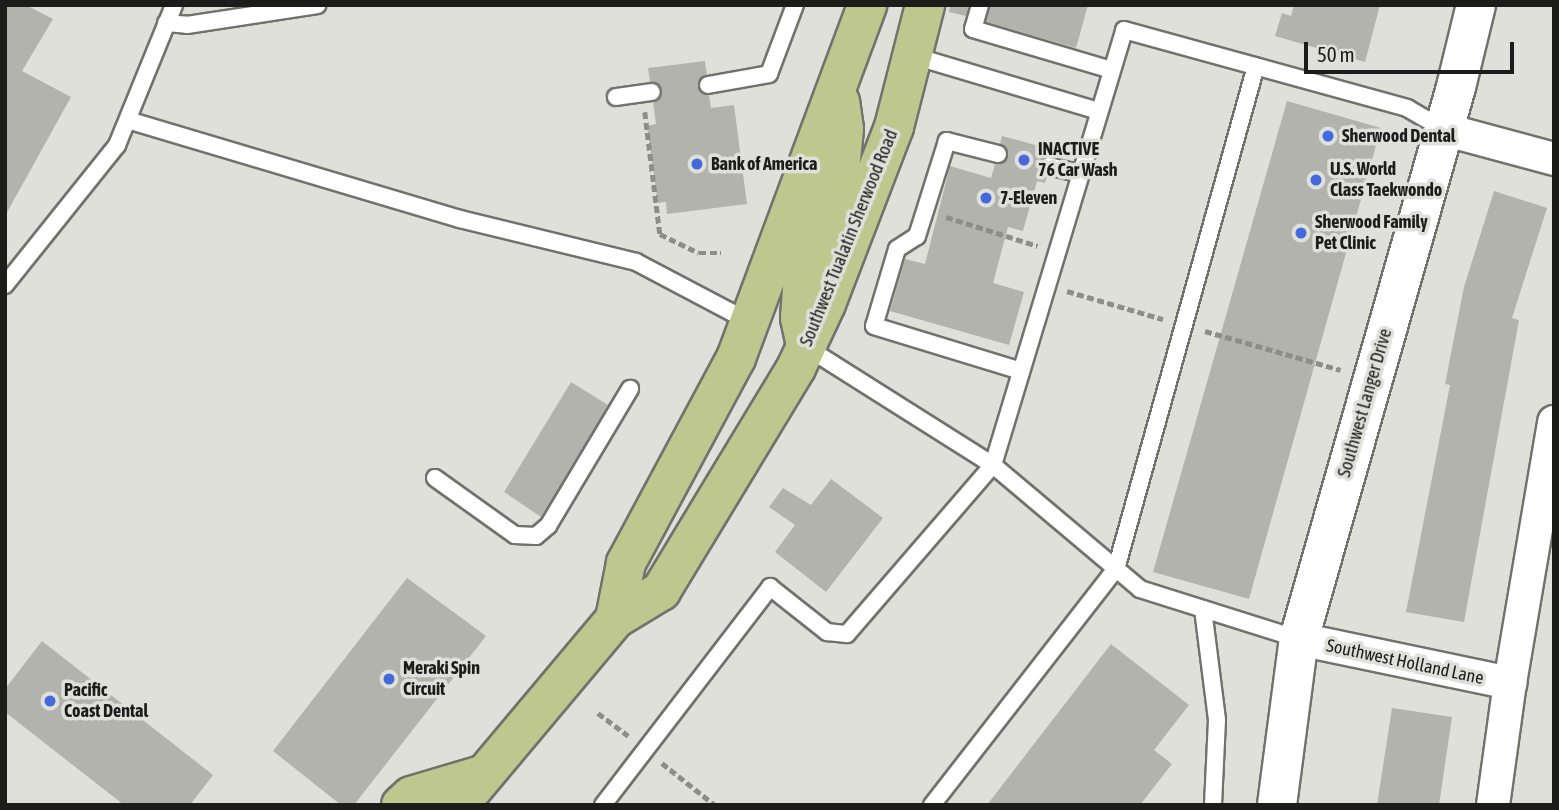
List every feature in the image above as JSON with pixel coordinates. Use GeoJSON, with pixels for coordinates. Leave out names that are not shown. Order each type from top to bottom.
{"type":"FeatureCollection","features":[{"type":"Feature","properties":{"kind":"highway","name":"Southwest Tualatin Sherwood Road"},"geometry":{"type":"LineString","coordinates":[[615,619],[626,563],[730,374],[867,5]]}},
{"type":"Feature","properties":{"kind":"highway","name":"Southwest Tualatin Sherwood Road"},"geometry":{"type":"LineString","coordinates":[[459,805],[482,775],[576,671],[615,619],[661,591],[806,347],[894,127],[925,5]]}},
{"type":"Feature","properties":{"kind":"highway"},"geometry":{"type":"LineString","coordinates":[[806,347],[800,318],[802,288],[840,171],[845,129],[838,89]]}},
{"type":"Feature","properties":{"kind":"highway"},"geometry":{"type":"LineString","coordinates":[[401,805],[411,796],[482,775]]}},
{"type":"Feature","properties":{"kind":"street","name":"Southwest Langer Drive"},"geometry":{"type":"LineString","coordinates":[[1277,805],[1299,639],[1443,130],[1475,5]]}},
{"type":"Feature","properties":{"kind":"street"},"geometry":{"type":"LineString","coordinates":[[1443,130],[1554,159]]}},
{"type":"Feature","properties":{"kind":"street"},"geometry":{"type":"LineString","coordinates":[[1493,805],[1510,683],[1554,422]]}},
{"type":"Feature","properties":{"kind":"street","name":"Southwest Holland Lane"},"geometry":{"type":"LineString","coordinates":[[1299,639],[1510,683]]}},
{"type":"Feature","properties":{"kind":"lane"},"geometry":{"type":"LineString","coordinates":[[5,285],[117,145],[131,121],[174,5]]}},
{"type":"Feature","properties":{"kind":"lane"},"geometry":{"type":"LineString","coordinates":[[166,23],[187,25],[272,9],[317,5]]}},
{"type":"Feature","properties":{"kind":"lane"},"geometry":{"type":"LineString","coordinates":[[708,85],[769,74],[795,5]]}},
{"type":"Feature","properties":{"kind":"lane"},"geometry":{"type":"LineString","coordinates":[[980,5],[973,29],[1111,70]]}},
{"type":"Feature","properties":{"kind":"lane"},"geometry":{"type":"LineString","coordinates":[[603,805],[770,587],[827,632],[847,634],[993,465],[1124,30],[1407,108],[1443,130]]}},
{"type":"Feature","properties":{"kind":"lane"},"geometry":{"type":"LineString","coordinates":[[914,56],[1099,111]]}},
{"type":"Feature","properties":{"kind":"lane"},"geometry":{"type":"LineString","coordinates":[[932,805],[1116,569],[1256,66]]}},
{"type":"Feature","properties":{"kind":"lane"},"geometry":{"type":"LineString","coordinates":[[616,97],[647,93]]}},
{"type":"Feature","properties":{"kind":"lane"},"geometry":{"type":"LineString","coordinates":[[131,121],[460,219],[636,262],[750,322]]}},
{"type":"Feature","properties":{"kind":"lane"},"geometry":{"type":"LineString","coordinates":[[998,154],[947,141],[917,236],[897,249],[874,326],[1021,371]]}},
{"type":"Feature","properties":{"kind":"lane"},"geometry":{"type":"LineString","coordinates":[[1049,166],[1080,174]]}},
{"type":"Feature","properties":{"kind":"lane"},"geometry":{"type":"LineString","coordinates":[[806,347],[993,465],[1140,589],[1299,639]]}},
{"type":"Feature","properties":{"kind":"lane"},"geometry":{"type":"LineString","coordinates":[[435,478],[515,536],[536,536],[548,527],[630,389]]}},
{"type":"Feature","properties":{"kind":"lane"},"geometry":{"type":"LineString","coordinates":[[1203,609],[1217,720],[1213,805]]}},
{"type":"Feature","properties":{"kind":"path"},"geometry":{"type":"LineString","coordinates":[[647,93],[660,234],[699,253],[721,253]]}},
{"type":"Feature","properties":{"kind":"path"},"geometry":{"type":"LineString","coordinates":[[925,211],[1074,257],[1064,290],[1372,379]]}},
{"type":"Feature","properties":{"kind":"building"},"geometry":{"type":"Polygon","coordinates":[[[5,5],[26,5],[53,19],[22,71],[71,97],[5,216],[5,5]]]}},
{"type":"Feature","properties":{"kind":"building"},"geometry":{"type":"Polygon","coordinates":[[[950,5],[969,5],[966,16],[949,12],[950,5]]]}},
{"type":"Feature","properties":{"kind":"building"},"geometry":{"type":"Polygon","coordinates":[[[990,5],[1088,5],[1076,48],[986,22],[990,5]]]}},
{"type":"Feature","properties":{"kind":"building"},"geometry":{"type":"Polygon","coordinates":[[[1294,5],[1380,5],[1365,62],[1275,36],[1282,13],[1291,16],[1294,5]]]}},
{"type":"Feature","properties":{"kind":"building","name":"Bank of America"},"geometry":{"type":"Polygon","coordinates":[[[705,61],[707,75],[698,81],[700,91],[709,95],[711,108],[734,105],[747,204],[667,214],[666,202],[658,203],[647,126],[656,124],[653,102],[662,91],[650,82],[648,68],[705,61]]]}},
{"type":"Feature","properties":{"kind":"building"},"geometry":{"type":"Polygon","coordinates":[[[1287,101],[1381,128],[1249,599],[1153,572],[1287,101]]]}},
{"type":"Feature","properties":{"kind":"building"},"geometry":{"type":"Polygon","coordinates":[[[1002,136],[1054,150],[1039,163],[1047,176],[1045,183],[1037,181],[1023,231],[1008,227],[993,283],[1024,292],[1009,345],[890,311],[905,259],[925,264],[950,166],[991,178],[995,164],[1008,157],[1000,144],[1002,136]]]}},
{"type":"Feature","properties":{"kind":"building"},"geometry":{"type":"Polygon","coordinates":[[[1494,191],[1547,208],[1512,318],[1519,320],[1464,622],[1406,612],[1450,385],[1445,384],[1464,287],[1494,191]]]}},
{"type":"Feature","properties":{"kind":"building"},"geometry":{"type":"Polygon","coordinates":[[[571,382],[608,405],[541,517],[504,492],[571,382]]]}},
{"type":"Feature","properties":{"kind":"building"},"geometry":{"type":"Polygon","coordinates":[[[831,479],[883,518],[826,592],[775,552],[795,525],[769,507],[783,488],[811,505],[831,479]]]}},
{"type":"Feature","properties":{"kind":"building"},"geometry":{"type":"Polygon","coordinates":[[[407,578],[486,636],[354,805],[341,805],[273,751],[407,578]]]}},
{"type":"Feature","properties":{"kind":"building"},"geometry":{"type":"Polygon","coordinates":[[[42,641],[213,775],[190,805],[124,805],[5,712],[5,689],[42,641]]]}},
{"type":"Feature","properties":{"kind":"building"},"geometry":{"type":"Polygon","coordinates":[[[1111,644],[1189,705],[1154,750],[1172,764],[1140,805],[987,805],[1111,644]]]}},
{"type":"Feature","properties":{"kind":"building"},"geometry":{"type":"Polygon","coordinates":[[[1392,708],[1452,717],[1439,805],[1377,805],[1392,708]]]}},
{"type":"Feature","properties":{"kind":"place","name":"Sherwood Dental"},"geometry":{"type":"Point","coordinates":[1328,136]}},
{"type":"Feature","properties":{"kind":"place","name":"INACTIVE 76 Car Wash"},"geometry":{"type":"Point","coordinates":[1024,160]}},
{"type":"Feature","properties":{"kind":"place","name":"Bank of America"},"geometry":{"type":"Point","coordinates":[697,164]}},
{"type":"Feature","properties":{"kind":"place","name":"U.S. World Class Taekwondo"},"geometry":{"type":"Point","coordinates":[1316,180]}},
{"type":"Feature","properties":{"kind":"place","name":"7-Eleven"},"geometry":{"type":"Point","coordinates":[986,198]}},
{"type":"Feature","properties":{"kind":"place","name":"Sherwood Family Pet Clinic"},"geometry":{"type":"Point","coordinates":[1301,233]}},
{"type":"Feature","properties":{"kind":"place","name":"Meraki Spin Circuit"},"geometry":{"type":"Point","coordinates":[389,679]}},
{"type":"Feature","properties":{"kind":"place","name":"Pacific Coast Dental"},"geometry":{"type":"Point","coordinates":[50,701]}}]}
